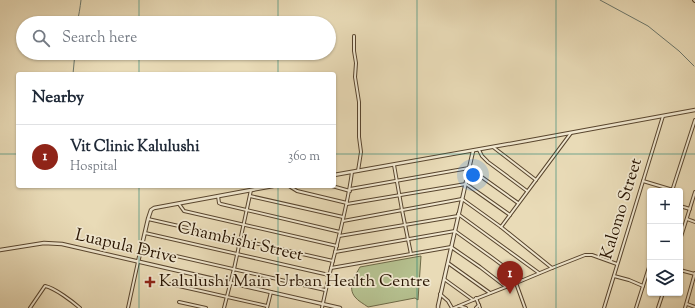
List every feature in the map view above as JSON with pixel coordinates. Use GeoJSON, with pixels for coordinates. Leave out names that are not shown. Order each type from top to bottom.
{"type":"FeatureCollection","features":[{"type":"Feature","properties":{"kind":"street"},"geometry":{"type":"LineString","coordinates":[[354,36],[356,63],[355,77],[359,102],[359,137],[361,152],[358,171]]}},
{"type":"Feature","properties":{"kind":"street"},"geometry":{"type":"LineString","coordinates":[[336,175],[695,110]]}},
{"type":"Feature","properties":{"kind":"street","name":"Kalomo Street"},"geometry":{"type":"LineString","coordinates":[[604,308],[663,116]]}},
{"type":"Feature","properties":{"kind":"street"},"geometry":{"type":"LineString","coordinates":[[674,188],[695,120]]}},
{"type":"Feature","properties":{"kind":"street"},"geometry":{"type":"LineString","coordinates":[[501,226],[571,133]]}},
{"type":"Feature","properties":{"kind":"street"},"geometry":{"type":"LineString","coordinates":[[493,147],[536,180]]}},
{"type":"Feature","properties":{"kind":"street"},"geometry":{"type":"LineString","coordinates":[[479,150],[488,162],[527,191]]}},
{"type":"Feature","properties":{"kind":"street"},"geometry":{"type":"LineString","coordinates":[[437,307],[473,151]]}},
{"type":"Feature","properties":{"kind":"street"},"geometry":{"type":"LineString","coordinates":[[394,165],[411,254]]}},
{"type":"Feature","properties":{"kind":"street"},"geometry":{"type":"LineString","coordinates":[[336,187],[350,190],[469,168],[518,203]]}},
{"type":"Feature","properties":{"kind":"street"},"geometry":{"type":"LineString","coordinates":[[322,308],[325,290],[347,204],[352,172]]}},
{"type":"Feature","properties":{"kind":"street"},"geometry":{"type":"LineString","coordinates":[[643,181],[666,188]]}},
{"type":"Feature","properties":{"kind":"street"},"geometry":{"type":"LineString","coordinates":[[293,188],[298,191],[347,204],[400,196],[446,186],[466,184],[471,186],[510,215]]}},
{"type":"Feature","properties":{"kind":"street"},"geometry":{"type":"LineString","coordinates":[[128,308],[151,210],[154,208],[262,188]]}},
{"type":"Feature","properties":{"kind":"street"},"geometry":{"type":"LineString","coordinates":[[224,308],[251,190]]}},
{"type":"Feature","properties":{"kind":"street"},"geometry":{"type":"LineString","coordinates":[[683,230],[695,192]]}},
{"type":"Feature","properties":{"kind":"street"},"geometry":{"type":"LineString","coordinates":[[218,196],[220,204],[340,232]]}},
{"type":"Feature","properties":{"kind":"street"},"geometry":{"type":"LineString","coordinates":[[250,196],[343,217]]}},
{"type":"Feature","properties":{"kind":"street"},"geometry":{"type":"LineString","coordinates":[[342,221],[462,199],[501,226],[552,268]]}},
{"type":"Feature","properties":{"kind":"street"},"geometry":{"type":"LineString","coordinates":[[179,204],[184,211],[337,246]]}},
{"type":"Feature","properties":{"kind":"street"},"geometry":{"type":"LineString","coordinates":[[683,207],[690,209]]}},
{"type":"Feature","properties":{"kind":"street"},"geometry":{"type":"LineString","coordinates":[[339,236],[458,215],[539,273]]}},
{"type":"Feature","properties":{"kind":"street"},"geometry":{"type":"LineString","coordinates":[[148,219],[333,261]]}},
{"type":"Feature","properties":{"kind":"street"},"geometry":{"type":"LineString","coordinates":[[686,219],[695,222]]}},
{"type":"Feature","properties":{"kind":"street"},"geometry":{"type":"LineString","coordinates":[[335,252],[455,231],[522,280]]}},
{"type":"Feature","properties":{"kind":"street","name":"Chambishi Street"},"geometry":{"type":"LineString","coordinates":[[145,233],[329,275]]}},
{"type":"Feature","properties":{"kind":"street","name":"Luapula Drive"},"geometry":{"type":"LineString","coordinates":[[0,250],[38,243],[53,243],[340,308]]}},
{"type":"Feature","properties":{"kind":"street"},"geometry":{"type":"LineString","coordinates":[[331,268],[451,247],[506,287]]}},
{"type":"Feature","properties":{"kind":"street"},"geometry":{"type":"LineString","coordinates":[[141,248],[325,290]]}},
{"type":"Feature","properties":{"kind":"street"},"geometry":{"type":"LineString","coordinates":[[440,294],[453,308],[585,255],[592,255],[617,264]]}},
{"type":"Feature","properties":{"kind":"street"},"geometry":{"type":"LineString","coordinates":[[448,263],[490,293]]}},
{"type":"Feature","properties":{"kind":"street"},"geometry":{"type":"LineString","coordinates":[[683,271],[695,274],[685,308]]}},
{"type":"Feature","properties":{"kind":"street"},"geometry":{"type":"LineString","coordinates":[[636,308],[647,273]]}},
{"type":"Feature","properties":{"kind":"street"},"geometry":{"type":"LineString","coordinates":[[614,276],[643,286]]}},
{"type":"Feature","properties":{"kind":"street"},"geometry":{"type":"LineString","coordinates":[[444,279],[473,300]]}},
{"type":"Feature","properties":{"kind":"street"},"geometry":{"type":"LineString","coordinates":[[516,283],[525,308]]}},
{"type":"Feature","properties":{"kind":"street"},"geometry":{"type":"LineString","coordinates":[[170,284],[226,296],[267,307],[271,292]]}},
{"type":"Feature","properties":{"kind":"street"},"geometry":{"type":"LineString","coordinates":[[30,308],[45,286],[58,292],[80,308]]}},
{"type":"Feature","properties":{"kind":"street"},"geometry":{"type":"LineString","coordinates":[[658,308],[662,296]]}},
{"type":"Feature","properties":{"kind":"street"},"geometry":{"type":"LineString","coordinates":[[476,298],[480,307],[476,308]]}},
{"type":"Feature","properties":{"kind":"street"},"geometry":{"type":"LineString","coordinates":[[179,302],[206,308]]}},
{"type":"Feature","properties":{"kind":"street"},"geometry":{"type":"LineString","coordinates":[[686,304],[695,307]]}},
{"type":"Feature","properties":{"kind":"street"},"geometry":{"type":"LineString","coordinates":[[458,306],[466,308]]}},
{"type":"Feature","properties":{"kind":"green space"},"geometry":{"type":"Polygon","coordinates":[[[421,256],[418,300],[415,298],[368,307],[355,297],[352,285],[360,267],[421,256]]]}},
{"type":"Feature","properties":{"kind":"waterway"},"geometry":{"type":"LineString","coordinates":[[78,16],[81,0]]}},
{"type":"Feature","properties":{"kind":"waterway"},"geometry":{"type":"LineString","coordinates":[[600,0],[648,26],[679,51],[694,66]]}},
{"type":"Feature","properties":{"kind":"waterway"},"geometry":{"type":"LineString","coordinates":[[73,72],[74,60]]}},
{"type":"Feature","properties":{"kind":"place","name":"Kalulushi Main Urban Health Centre"},"geometry":{"type":"Point","coordinates":[150,282]}},
{"type":"Feature","properties":{"kind":"place","name":"Vit Clinic Kalulushi"},"geometry":{"type":"Point","coordinates":[510,294]}}]}
